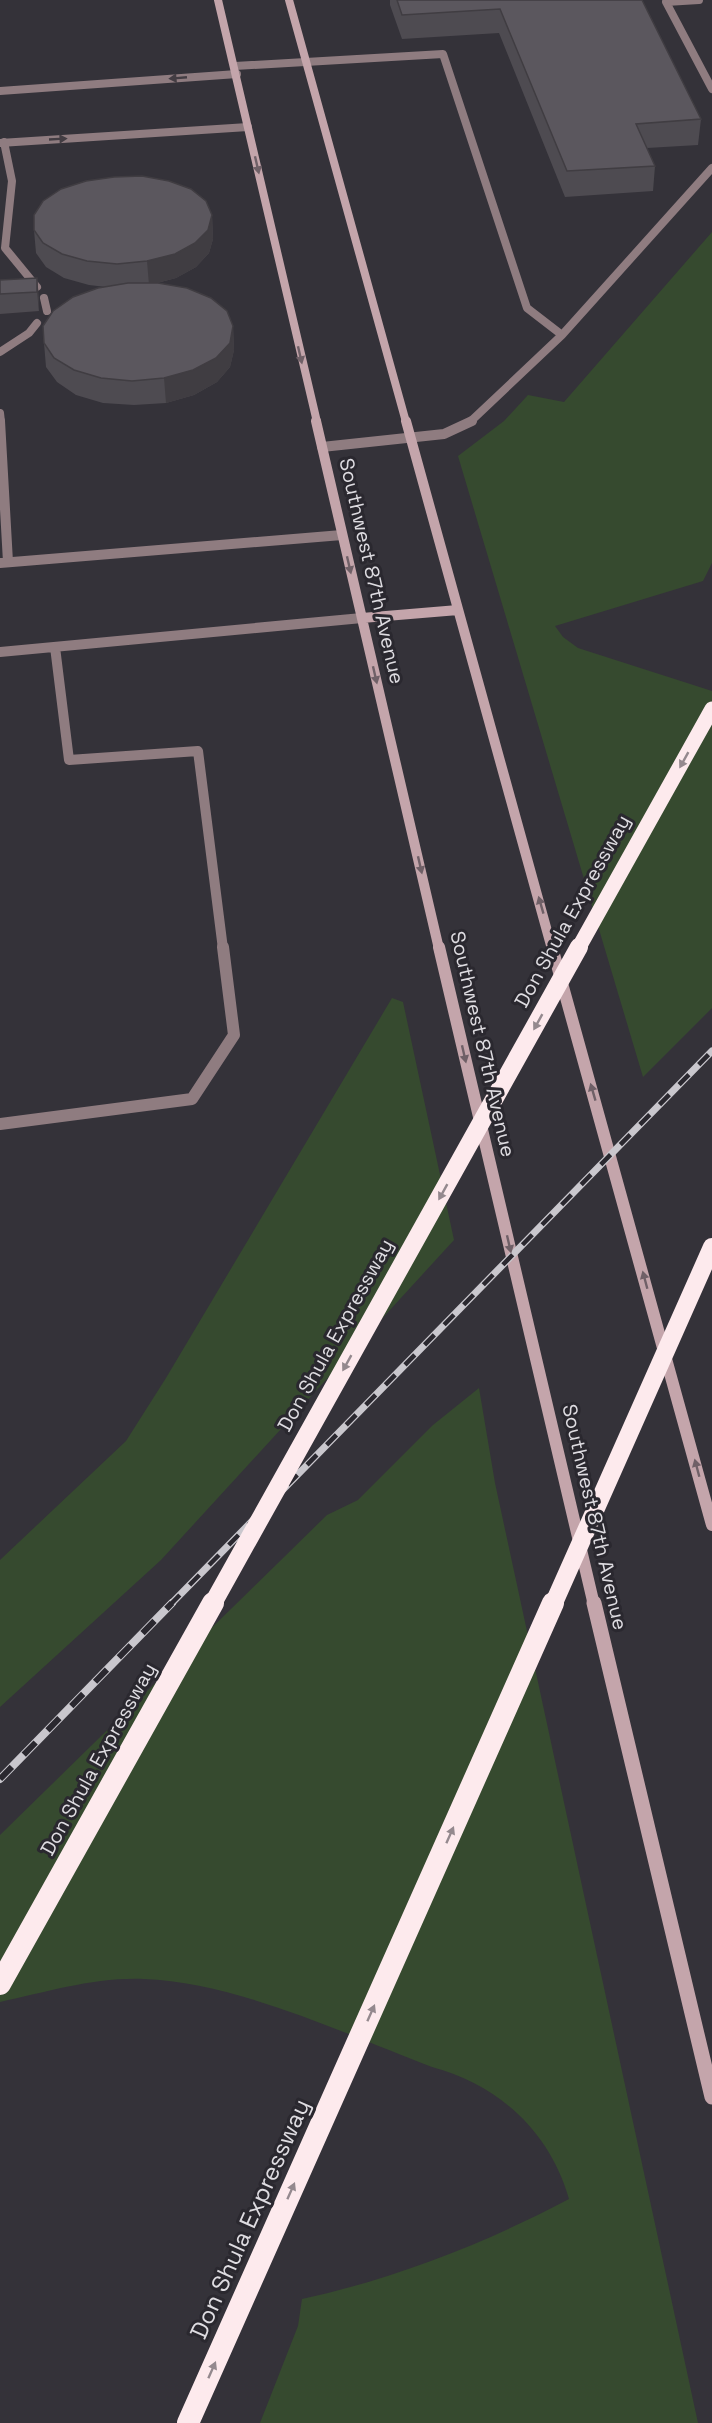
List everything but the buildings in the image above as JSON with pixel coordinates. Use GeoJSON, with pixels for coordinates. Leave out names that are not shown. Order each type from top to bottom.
{"type":"FeatureCollection","features":[{"type":"Feature","properties":{"kind":"highway","name":"Don Shula Expressway"},"geometry":{"type":"LineString","coordinates":[[0,1984],[712,709]]}},
{"type":"Feature","properties":{"kind":"highway","name":"Don Shula Expressway"},"geometry":{"type":"LineString","coordinates":[[188,2423],[712,1247]]}},
{"type":"Feature","properties":{"kind":"main road","name":"Southwest 87th Avenue"},"geometry":{"type":"LineString","coordinates":[[218,0],[342,535],[710,2079],[712,2097]]}},
{"type":"Feature","properties":{"kind":"main road"},"geometry":{"type":"LineString","coordinates":[[289,0],[712,1525]]}},
{"type":"Feature","properties":{"kind":"main road"},"geometry":{"type":"LineString","coordinates":[[362,618],[458,610]]}},
{"type":"Feature","properties":{"kind":"lane"},"geometry":{"type":"LineString","coordinates":[[699,0],[666,2],[712,89]]}},
{"type":"Feature","properties":{"kind":"lane"},"geometry":{"type":"LineString","coordinates":[[0,92],[307,62],[443,54],[527,308],[562,335]]}},
{"type":"Feature","properties":{"kind":"lane"},"geometry":{"type":"LineString","coordinates":[[37,286],[4,248],[12,181],[2,142],[248,127]]}},
{"type":"Feature","properties":{"kind":"lane"},"geometry":{"type":"LineString","coordinates":[[322,447],[411,440],[444,434],[463,427],[478,417],[562,335],[712,168]]}},
{"type":"Feature","properties":{"kind":"lane"},"geometry":{"type":"LineString","coordinates":[[44,298],[47,311]]}},
{"type":"Feature","properties":{"kind":"lane"},"geometry":{"type":"LineString","coordinates":[[0,352],[29,333],[37,323]]}},
{"type":"Feature","properties":{"kind":"lane"},"geometry":{"type":"LineString","coordinates":[[0,413],[4,562],[342,535]]}},
{"type":"Feature","properties":{"kind":"lane"},"geometry":{"type":"LineString","coordinates":[[0,652],[362,618]]}},
{"type":"Feature","properties":{"kind":"lane"},"geometry":{"type":"LineString","coordinates":[[0,1124],[192,1099],[234,1035],[198,751],[69,760],[55,648]]}},
{"type":"Feature","properties":{"kind":"green space"},"geometry":{"type":"Polygon","coordinates":[[[712,232],[712,563],[703,581],[555,626],[563,637],[578,648],[712,691],[712,1008],[643,1077],[458,456],[504,421],[528,395],[564,402],[712,232]]]}},
{"type":"Feature","properties":{"kind":"green space"},"geometry":{"type":"Polygon","coordinates":[[[392,998],[403,1002],[454,1240],[161,1560],[0,1707],[0,1560],[126,1441],[166,1378],[392,998]]]}},
{"type":"Feature","properties":{"kind":"green space"},"geometry":{"type":"Polygon","coordinates":[[[479,1388],[495,1483],[698,2423],[260,2423],[298,2326],[302,2299],[371,2281],[439,2258],[537,2215],[569,2199],[560,2175],[549,2153],[535,2133],[500,2099],[479,2086],[327,2025],[253,1999],[179,1982],[126,1979],[71,1986],[0,2002],[0,1835],[327,1515],[358,1500],[433,1425],[479,1388]]]}},
{"type":"Feature","properties":{"kind":"railway"},"geometry":{"type":"LineString","coordinates":[[170,1605],[712,1051]]}},
{"type":"Feature","properties":{"kind":"railway"},"geometry":{"type":"LineString","coordinates":[[0,1779],[172,1603]]}}]}
